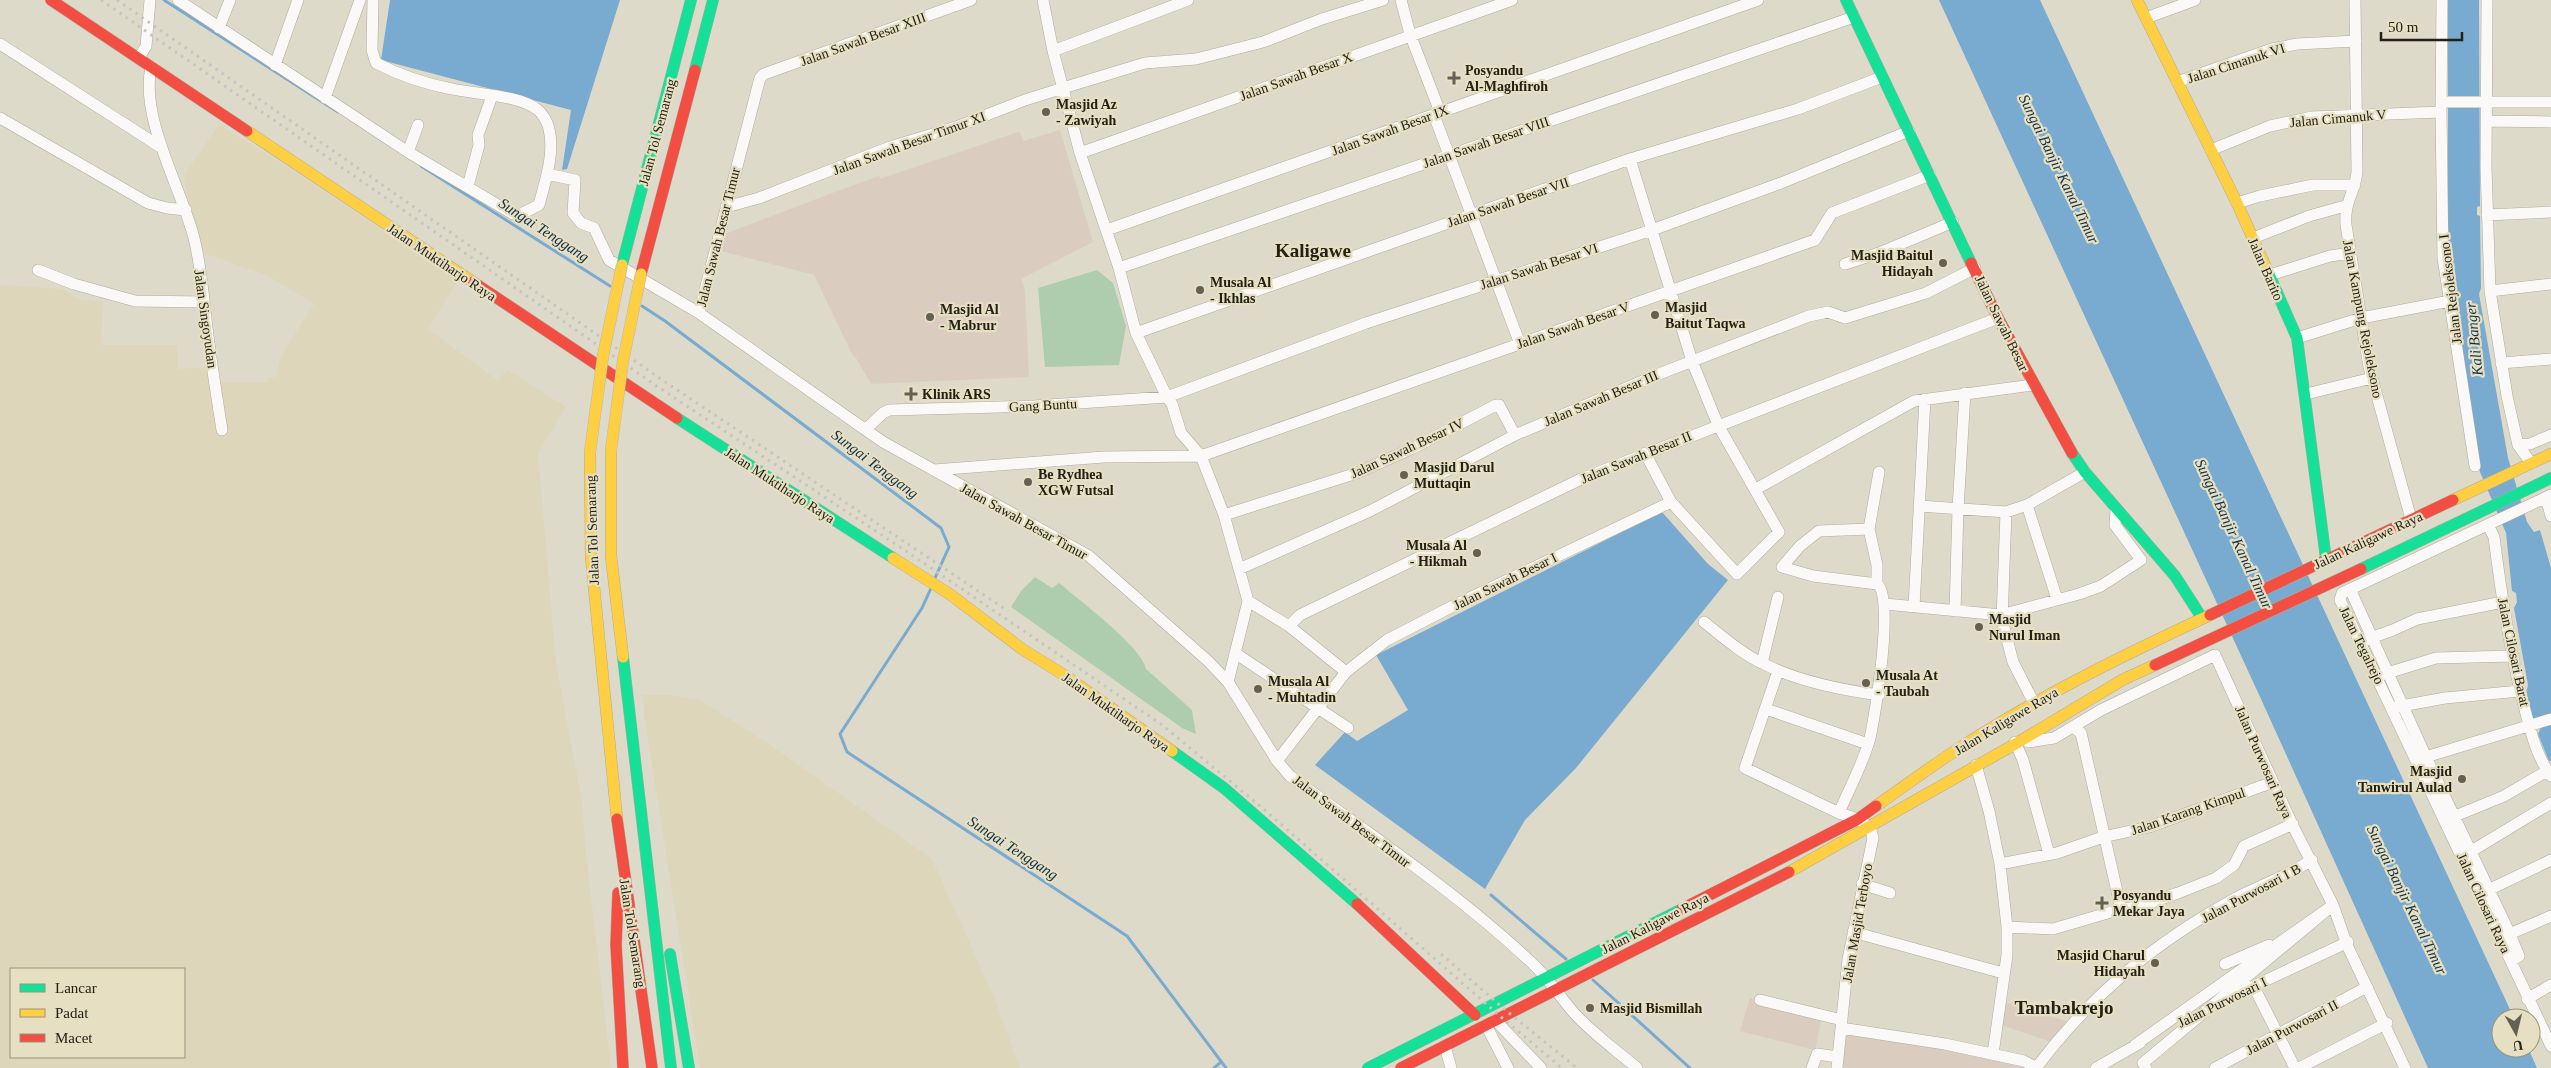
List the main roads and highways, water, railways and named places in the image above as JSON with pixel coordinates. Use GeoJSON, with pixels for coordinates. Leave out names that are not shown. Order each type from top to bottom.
{"type":"FeatureCollection","features":[{"type":"Feature","properties":{"kind":"main road","name":"Jalan Muktiharjo Raya"},"geometry":{"type":"LineString","coordinates":[[51,0],[654,403],[950,595],[1022,649],[1064,675],[1224,788],[1342,890],[1475,1014]]}},
{"type":"Feature","properties":{"kind":"main road","name":"Jalan Tol Semarang"},"geometry":{"type":"LineString","coordinates":[[652,1068],[640,973],[620,852],[591,557],[590,452],[603,356],[622,265],[691,0]]}},
{"type":"Feature","properties":{"kind":"main road","name":"Jalan Tol Semarang"},"geometry":{"type":"LineString","coordinates":[[671,1068],[611,556],[611,450],[623,361],[641,274],[713,0]]}},
{"type":"Feature","properties":{"kind":"main road","name":"Jalan Sawah Besar"},"geometry":{"type":"LineString","coordinates":[[1846,0],[1998,318],[2032,385],[2064,441],[2085,472],[2116,510],[2175,576],[2202,618]]}},
{"type":"Feature","properties":{"kind":"main road","name":"Jalan Barito"},"geometry":{"type":"LineString","coordinates":[[2138,0],[2237,203],[2296,338],[2306,394],[2321,562]]}},
{"type":"Feature","properties":{"kind":"main road","name":"Jalan Kaligawe Raya"},"geometry":{"type":"LineString","coordinates":[[1368,1068],[1801,850],[1858,818],[1963,745],[2034,703],[2116,659],[2551,454]]}},
{"type":"Feature","properties":{"kind":"main road","name":"Jalan Kaligawe Raya"},"geometry":{"type":"LineString","coordinates":[[1401,1068],[1445,1046],[1493,1026],[1509,1014],[1596,968],[1809,862],[2124,679],[2551,478]]}},
{"type":"Feature","properties":{"kind":"main road"},"geometry":{"type":"LineString","coordinates":[[646,847],[669,951],[689,1068]]}},
{"type":"Feature","properties":{"kind":"main road"},"geometry":{"type":"LineString","coordinates":[[620,852],[616,945],[623,1068]]}},
{"type":"Feature","properties":{"kind":"water"},"geometry":{"type":"Polygon","coordinates":[[[390,0],[620,0],[567,169],[562,170],[571,110],[381,60],[390,0]]]}},
{"type":"Feature","properties":{"kind":"water","name":"Sungai Banjir Kanal Timur"},"geometry":{"type":"Polygon","coordinates":[[[1939,0],[2040,0],[2509,1008],[2491,1008],[2491,1058],[2532,1058],[2537,1068],[2428,1068],[2261,699],[1939,0]]]}},
{"type":"Feature","properties":{"kind":"water","name":"Kali Banger"},"geometry":{"type":"Polygon","coordinates":[[[2448,0],[2479,0],[2480,206],[2477,207],[2477,215],[2480,216],[2481,288],[2479,294],[2508,458],[2527,522],[2534,532],[2540,530],[2551,568],[2551,761],[2549,761],[2538,734],[2541,727],[2539,721],[2532,718],[2526,694],[2528,685],[2514,608],[2517,602],[2516,593],[2512,591],[2506,533],[2480,472],[2452,308],[2448,237],[2448,0]]]}},
{"type":"Feature","properties":{"kind":"water"},"geometry":{"type":"Polygon","coordinates":[[[1662,512],[1708,564],[1728,580],[1576,768],[1525,820],[1485,889],[1315,765],[1345,732],[1357,741],[1408,710],[1376,655],[1662,512]]]}},
{"type":"Feature","properties":{"kind":"waterway","name":"Sungai Tenggang"},"geometry":{"type":"LineString","coordinates":[[164,0],[338,112]]}},
{"type":"Feature","properties":{"kind":"waterway","name":"Sungai Tenggang"},"geometry":{"type":"LineString","coordinates":[[421,166],[610,286]]}},
{"type":"Feature","properties":{"kind":"waterway","name":"Sungai Tenggang"},"geometry":{"type":"LineString","coordinates":[[642,306],[665,321],[941,528],[949,547],[935,578]]}},
{"type":"Feature","properties":{"kind":"waterway","name":"Sungai Tenggang"},"geometry":{"type":"LineString","coordinates":[[932,586],[922,608],[840,734],[847,752],[1127,936],[1226,1068]]}},
{"type":"Feature","properties":{"kind":"waterway"},"geometry":{"type":"LineString","coordinates":[[1491,895],[1566,959]]}},
{"type":"Feature","properties":{"kind":"waterway"},"geometry":{"type":"LineString","coordinates":[[1593,980],[1690,1068]]}},
{"type":"Feature","properties":{"kind":"waterway"},"geometry":{"type":"LineString","coordinates":[[1214,1068],[1221,1062]]}},
{"type":"Feature","properties":{"kind":"railway"},"geometry":{"type":"LineString","coordinates":[[101,0],[655,385],[900,547],[1161,724],[1266,811],[1562,1068]]}},
{"type":"Feature","properties":{"kind":"railway"},"geometry":{"type":"LineString","coordinates":[[117,0],[655,375],[1008,611]]}},
{"type":"Feature","properties":{"kind":"railway"},"geometry":{"type":"LineString","coordinates":[[1441,954],[1509,1013],[1577,1068]]}},
{"type":"Feature","properties":{"kind":"place","name":"Posyandu Al-Maghfiroh"},"geometry":{"type":"Point","coordinates":[1454,78]}},
{"type":"Feature","properties":{"kind":"place","name":"Masjid Az - Zawiyah"},"geometry":{"type":"Point","coordinates":[1046,112]}},
{"type":"Feature","properties":{"kind":"place","name":"Masjid Baitul Hidayah"},"geometry":{"type":"Point","coordinates":[1943,263]}},
{"type":"Feature","properties":{"kind":"place","name":"Musala Al - Ikhlas"},"geometry":{"type":"Point","coordinates":[1200,290]}},
{"type":"Feature","properties":{"kind":"place","name":"Masjid Baitut Taqwa"},"geometry":{"type":"Point","coordinates":[1655,315]}},
{"type":"Feature","properties":{"kind":"place","name":"Masjid Al - Mabrur"},"geometry":{"type":"Point","coordinates":[930,317]}},
{"type":"Feature","properties":{"kind":"place","name":"Klinik ARS"},"geometry":{"type":"Point","coordinates":[911,394]}},
{"type":"Feature","properties":{"kind":"place","name":"Masjid Darul Muttaqin"},"geometry":{"type":"Point","coordinates":[1404,475]}},
{"type":"Feature","properties":{"kind":"place","name":"Be Rydhea XGW Futsal"},"geometry":{"type":"Point","coordinates":[1028,482]}},
{"type":"Feature","properties":{"kind":"place","name":"Musala Al - Hikmah"},"geometry":{"type":"Point","coordinates":[1477,553]}},
{"type":"Feature","properties":{"kind":"place","name":"Masjid Nurul Iman"},"geometry":{"type":"Point","coordinates":[1979,627]}},
{"type":"Feature","properties":{"kind":"place","name":"Musala At - Taubah"},"geometry":{"type":"Point","coordinates":[1866,683]}},
{"type":"Feature","properties":{"kind":"place","name":"Musala Al - Muhtadin"},"geometry":{"type":"Point","coordinates":[1258,689]}},
{"type":"Feature","properties":{"kind":"place","name":"Masjid Tanwirul Aulad"},"geometry":{"type":"Point","coordinates":[2462,779]}},
{"type":"Feature","properties":{"kind":"place","name":"Posyandu Mekar Jaya"},"geometry":{"type":"Point","coordinates":[2102,903]}},
{"type":"Feature","properties":{"kind":"place","name":"Masjid Charul Hidayah"},"geometry":{"type":"Point","coordinates":[2155,963]}},
{"type":"Feature","properties":{"kind":"place","name":"Masjid Bismillah"},"geometry":{"type":"Point","coordinates":[1590,1008]}},
{"type":"Feature","properties":{"kind":"district","name":"Kaligawe"},"geometry":{"type":"Point","coordinates":[1313,250]}},
{"type":"Feature","properties":{"kind":"district","name":"Tambakrejo"},"geometry":{"type":"Point","coordinates":[2064,1007]}}]}
